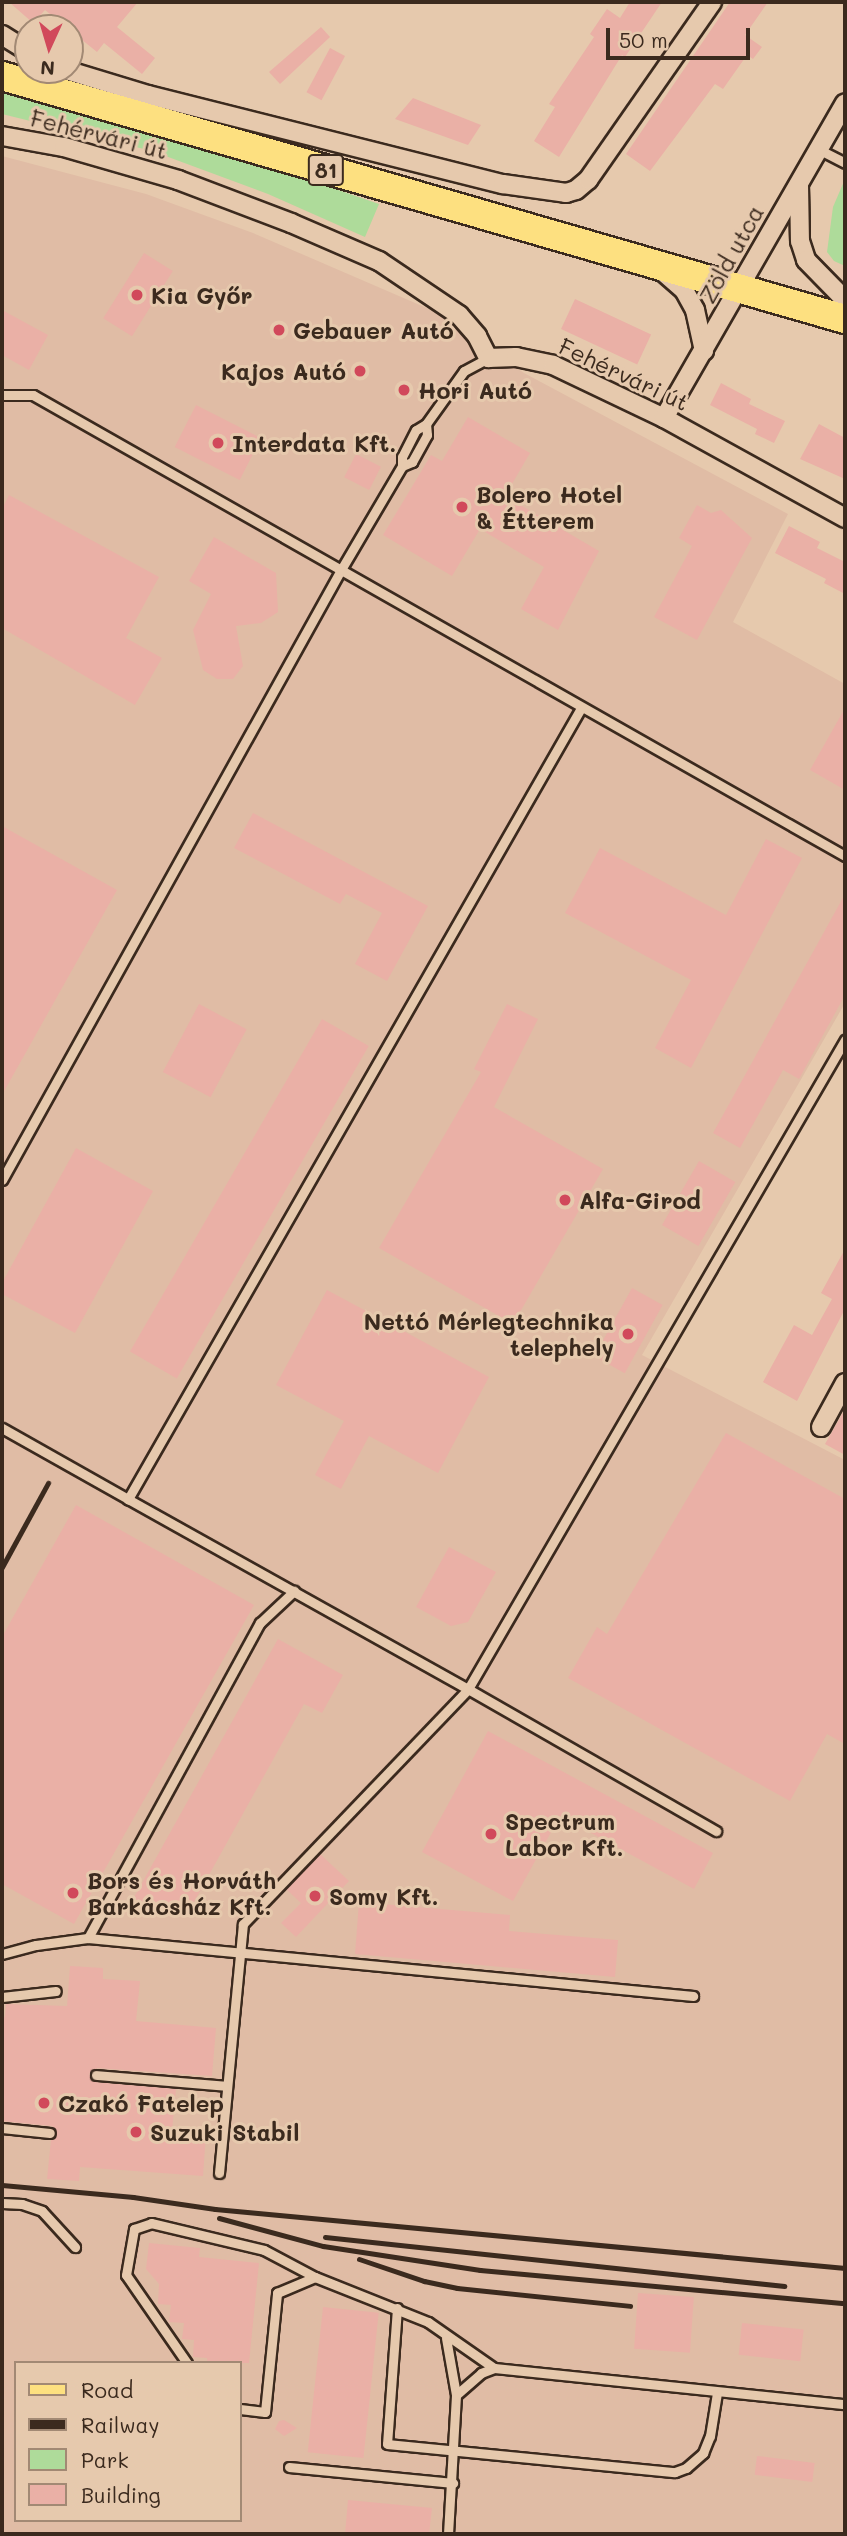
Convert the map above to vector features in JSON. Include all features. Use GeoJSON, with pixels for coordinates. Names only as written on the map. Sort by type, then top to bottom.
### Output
{"type":"FeatureCollection","features":[{"type":"Feature","properties":{"kind":"main road","name":"81"},"geometry":{"type":"LineString","coordinates":[[2,76],[742,287],[845,319]]}},
{"type":"Feature","properties":{"kind":"street"},"geometry":{"type":"LineString","coordinates":[[84,75],[148,95],[503,184],[555,193],[576,190],[588,180],[712,2]]}},
{"type":"Feature","properties":{"kind":"street","name":"Zöld utca"},"geometry":{"type":"LineString","coordinates":[[664,418],[742,287],[845,103]]}},
{"type":"Feature","properties":{"kind":"street","name":"Fehérvári út"},"geometry":{"type":"LineString","coordinates":[[2,136],[64,147],[178,180],[291,223],[380,261],[459,315],[477,336],[488,358],[516,357],[553,365],[664,418],[845,518]]}},
{"type":"Feature","properties":{"kind":"street","name":"Zöld utca"},"geometry":{"type":"LineString","coordinates":[[799,181],[800,242],[806,260],[845,300]]}},
{"type":"Feature","properties":{"kind":"street","name":"Zöld utca"},"geometry":{"type":"LineString","coordinates":[[651,261],[684,290],[695,310],[704,351]]}},
{"type":"Feature","properties":{"kind":"street"},"geometry":{"type":"LineString","coordinates":[[821,1427],[845,1383]]}},
{"type":"Feature","properties":{"kind":"lane"},"geometry":{"type":"LineString","coordinates":[[818,149],[845,163]]}},
{"type":"Feature","properties":{"kind":"lane"},"geometry":{"type":"LineString","coordinates":[[2,1180],[342,568],[402,467],[402,457],[416,430],[426,424],[454,381],[464,371],[488,358]]}},
{"type":"Feature","properties":{"kind":"lane"},"geometry":{"type":"LineString","coordinates":[[2,395],[33,395],[342,568],[581,708],[845,856]]}},
{"type":"Feature","properties":{"kind":"lane"},"geometry":{"type":"LineString","coordinates":[[128,1499],[581,708]]}},
{"type":"Feature","properties":{"kind":"lane"},"geometry":{"type":"LineString","coordinates":[[219,2173],[243,1924],[468,1689],[845,1040]]}},
{"type":"Feature","properties":{"kind":"lane"},"geometry":{"type":"LineString","coordinates":[[2,1428],[716,1831]]}},
{"type":"Feature","properties":{"kind":"lane"},"geometry":{"type":"LineString","coordinates":[[89,1938],[260,1623],[294,1591]]}},
{"type":"Feature","properties":{"kind":"lane"},"geometry":{"type":"LineString","coordinates":[[2,1954],[36,1945],[89,1938],[692,1996]]}},
{"type":"Feature","properties":{"kind":"lane"},"geometry":{"type":"LineString","coordinates":[[2,1997],[56,1991]]}},
{"type":"Feature","properties":{"kind":"lane"},"geometry":{"type":"LineString","coordinates":[[96,2075],[227,2086]]}},
{"type":"Feature","properties":{"kind":"lane"},"geometry":{"type":"LineString","coordinates":[[2,2128],[50,2133]]}},
{"type":"Feature","properties":{"kind":"lane"},"geometry":{"type":"LineString","coordinates":[[2,2203],[22,2204],[42,2211],[75,2247]]}},
{"type":"Feature","properties":{"kind":"lane"},"geometry":{"type":"LineString","coordinates":[[186,2361],[125,2275],[134,2229],[151,2223],[264,2250],[316,2277],[428,2322],[494,2368],[716,2393],[845,2404]]}},
{"type":"Feature","properties":{"kind":"lane"},"geometry":{"type":"LineString","coordinates":[[242,2409],[265,2412],[277,2293],[316,2277]]}},
{"type":"Feature","properties":{"kind":"lane"},"geometry":{"type":"LineString","coordinates":[[397,2308],[387,2444],[675,2472],[686,2468],[703,2453],[710,2436],[716,2393]]}},
{"type":"Feature","properties":{"kind":"lane"},"geometry":{"type":"LineString","coordinates":[[446,2337],[456,2395],[456,2450],[448,2534]]}},
{"type":"Feature","properties":{"kind":"lane"},"geometry":{"type":"LineString","coordinates":[[456,2395],[481,2373],[494,2368]]}},
{"type":"Feature","properties":{"kind":"lane"},"geometry":{"type":"LineString","coordinates":[[289,2467],[453,2483]]}},
{"type":"Feature","properties":{"kind":"shaded area"},"geometry":{"type":"Polygon","coordinates":[[[2,156],[146,194],[253,233],[436,312],[524,373],[788,514],[733,622],[845,684],[845,1003],[642,1355],[845,1460],[845,2534],[2,2534],[2,156]]]}},
{"type":"Feature","properties":{"kind":"green space"},"geometry":{"type":"Polygon","coordinates":[[[2,89],[234,154],[379,204],[365,237],[268,194],[152,151],[2,114],[2,89]]]}},
{"type":"Feature","properties":{"kind":"green space"},"geometry":{"type":"Polygon","coordinates":[[[845,179],[845,266],[834,261],[827,252],[833,207],[845,179]]]}},
{"type":"Feature","properties":{"kind":"building"},"geometry":{"type":"Polygon","coordinates":[[[9,2],[138,2],[117,27],[155,58],[142,74],[104,43],[97,52],[84,42],[84,14],[50,14],[45,10],[41,14],[23,14],[9,2]]]}},
{"type":"Feature","properties":{"kind":"building"},"geometry":{"type":"Polygon","coordinates":[[[630,2],[662,2],[625,57],[622,55],[559,157],[534,141],[555,107],[549,104],[594,37],[590,34],[607,9],[620,18],[630,2]]]}},
{"type":"Feature","properties":{"kind":"building"},"geometry":{"type":"Polygon","coordinates":[[[730,2],[768,2],[745,35],[762,47],[753,59],[747,55],[723,89],[715,84],[650,171],[626,154],[730,2]]]}},
{"type":"Feature","properties":{"kind":"building"},"geometry":{"type":"Polygon","coordinates":[[[321,27],[330,37],[280,84],[269,72],[321,27]]]}},
{"type":"Feature","properties":{"kind":"building"},"geometry":{"type":"Polygon","coordinates":[[[330,48],[345,56],[322,100],[307,92],[330,48]]]}},
{"type":"Feature","properties":{"kind":"building"},"geometry":{"type":"Polygon","coordinates":[[[413,98],[481,125],[468,145],[395,119],[413,98]]]}},
{"type":"Feature","properties":{"kind":"building","name":"Kia Győr"},"geometry":{"type":"Polygon","coordinates":[[[144,253],[173,271],[132,336],[103,318],[144,253]]]}},
{"type":"Feature","properties":{"kind":"building"},"geometry":{"type":"Polygon","coordinates":[[[575,299],[651,334],[637,364],[561,329],[575,299]]]}},
{"type":"Feature","properties":{"kind":"building"},"geometry":{"type":"Polygon","coordinates":[[[2,310],[48,335],[29,370],[2,355],[2,310]]]}},
{"type":"Feature","properties":{"kind":"building"},"geometry":{"type":"Polygon","coordinates":[[[721,383],[751,399],[749,404],[785,421],[774,443],[755,434],[757,429],[710,405],[721,383]]]}},
{"type":"Feature","properties":{"kind":"building","name":"Interdata Kft."},"geometry":{"type":"Polygon","coordinates":[[[196,405],[261,438],[240,480],[175,447],[196,405]]]}},
{"type":"Feature","properties":{"kind":"building","name":"Bolero Hotel & Étterem"},"geometry":{"type":"Polygon","coordinates":[[[468,417],[530,453],[505,496],[599,551],[558,630],[521,609],[544,567],[480,529],[452,576],[383,535],[431,455],[442,461],[468,417]]]}},
{"type":"Feature","properties":{"kind":"building"},"geometry":{"type":"Polygon","coordinates":[[[819,424],[845,438],[845,479],[800,459],[819,424]]]}},
{"type":"Feature","properties":{"kind":"building"},"geometry":{"type":"Polygon","coordinates":[[[356,454],[381,467],[369,490],[344,477],[356,454]]]}},
{"type":"Feature","properties":{"kind":"building"},"geometry":{"type":"Polygon","coordinates":[[[9,495],[159,577],[126,638],[162,658],[135,705],[2,628],[2,509],[9,495]]]}},
{"type":"Feature","properties":{"kind":"building"},"geometry":{"type":"Polygon","coordinates":[[[697,505],[711,513],[721,510],[752,538],[697,640],[654,617],[692,546],[679,538],[697,505]]]}},
{"type":"Feature","properties":{"kind":"building"},"geometry":{"type":"Polygon","coordinates":[[[789,526],[820,542],[817,548],[845,562],[845,594],[824,583],[826,579],[775,553],[789,526]]]}},
{"type":"Feature","properties":{"kind":"building"},"geometry":{"type":"Polygon","coordinates":[[[214,537],[276,573],[278,612],[261,623],[236,626],[243,666],[233,679],[217,679],[203,670],[193,630],[211,594],[189,581],[214,537]]]}},
{"type":"Feature","properties":{"kind":"building"},"geometry":{"type":"Polygon","coordinates":[[[845,708],[845,790],[810,770],[845,708]]]}},
{"type":"Feature","properties":{"kind":"building"},"geometry":{"type":"Polygon","coordinates":[[[253,813],[428,906],[387,981],[355,964],[382,913],[346,894],[340,904],[234,848],[253,813]]]}},
{"type":"Feature","properties":{"kind":"building"},"geometry":{"type":"Polygon","coordinates":[[[2,826],[117,890],[2,1095],[2,826]]]}},
{"type":"Feature","properties":{"kind":"building"},"geometry":{"type":"Polygon","coordinates":[[[766,839],[802,858],[691,1068],[655,1048],[691,980],[565,913],[600,848],[726,915],[766,839]]]}},
{"type":"Feature","properties":{"kind":"building"},"geometry":{"type":"Polygon","coordinates":[[[845,894],[845,995],[799,1079],[783,1070],[740,1148],[713,1133],[845,894]]]}},
{"type":"Feature","properties":{"kind":"building"},"geometry":{"type":"Polygon","coordinates":[[[199,1004],[247,1029],[211,1097],[163,1072],[199,1004]]]}},
{"type":"Feature","properties":{"kind":"building"},"geometry":{"type":"Polygon","coordinates":[[[507,1004],[538,1019],[494,1107],[603,1169],[513,1324],[379,1248],[481,1072],[474,1069],[507,1004]]]}},
{"type":"Feature","properties":{"kind":"building"},"geometry":{"type":"Polygon","coordinates":[[[322,1019],[369,1046],[177,1379],[130,1352],[322,1019]]]}},
{"type":"Feature","properties":{"kind":"building"},"geometry":{"type":"Polygon","coordinates":[[[76,1148],[153,1191],[75,1333],[2,1294],[2,1283],[76,1148]]]}},
{"type":"Feature","properties":{"kind":"building"},"geometry":{"type":"Polygon","coordinates":[[[699,1161],[735,1182],[698,1246],[662,1225],[699,1161]]]}},
{"type":"Feature","properties":{"kind":"building"},"geometry":{"type":"Polygon","coordinates":[[[845,1249],[845,1309],[797,1401],[763,1382],[794,1325],[812,1335],[832,1299],[821,1293],[845,1249]]]}},
{"type":"Feature","properties":{"kind":"building"},"geometry":{"type":"Polygon","coordinates":[[[632,1288],[663,1305],[625,1373],[594,1356],[632,1288]]]}},
{"type":"Feature","properties":{"kind":"building"},"geometry":{"type":"Polygon","coordinates":[[[327,1290],[489,1377],[438,1473],[369,1436],[341,1489],[315,1475],[344,1421],[276,1385],[327,1290]]]}},
{"type":"Feature","properties":{"kind":"building"},"geometry":{"type":"Polygon","coordinates":[[[845,1409],[845,1455],[825,1444],[845,1409]]]}},
{"type":"Feature","properties":{"kind":"building"},"geometry":{"type":"Polygon","coordinates":[[[726,1433],[845,1499],[845,1744],[827,1734],[790,1801],[568,1678],[597,1627],[607,1634],[726,1433]]]}},
{"type":"Feature","properties":{"kind":"building"},"geometry":{"type":"Polygon","coordinates":[[[76,1505],[254,1605],[74,1924],[2,1884],[2,1637],[76,1505]]]}},
{"type":"Feature","properties":{"kind":"building"},"geometry":{"type":"Polygon","coordinates":[[[449,1547],[496,1572],[468,1622],[451,1626],[416,1607],[449,1547]]]}},
{"type":"Feature","properties":{"kind":"building"},"geometry":{"type":"Polygon","coordinates":[[[278,1639],[343,1675],[322,1713],[304,1704],[185,1918],[159,1903],[154,1913],[132,1901],[278,1639]]]}},
{"type":"Feature","properties":{"kind":"building","name":"Spectrum Labor Kft."},"geometry":{"type":"Polygon","coordinates":[[[488,1731],[713,1853],[694,1889],[560,1816],[513,1901],[422,1852],[488,1731]]]}},
{"type":"Feature","properties":{"kind":"building","name":"Somy Kft."},"geometry":{"type":"Polygon","coordinates":[[[320,1854],[349,1881],[296,1937],[281,1923],[301,1903],[286,1889],[320,1854]]]}},
{"type":"Feature","properties":{"kind":"building"},"geometry":{"type":"Polygon","coordinates":[[[359,1902],[510,1915],[509,1931],[618,1940],[615,1977],[355,1954],[359,1902]]]}},
{"type":"Feature","properties":{"kind":"building"},"geometry":{"type":"Polygon","coordinates":[[[70,1966],[103,1968],[103,1979],[140,1981],[136,2021],[216,2028],[212,2076],[97,2068],[89,2074],[95,2082],[176,2089],[172,2131],[206,2134],[203,2176],[80,2167],[79,2181],[47,2179],[51,2140],[56,2137],[56,2130],[52,2126],[2,2121],[2,2016],[5,2017],[6,2004],[67,2006],[70,1966]]]}},
{"type":"Feature","properties":{"kind":"building"},"geometry":{"type":"Polygon","coordinates":[[[149,2243],[200,2248],[199,2257],[259,2263],[249,2363],[207,2361],[207,2358],[193,2357],[194,2340],[182,2339],[184,2323],[169,2322],[171,2305],[158,2304],[159,2284],[146,2269],[149,2243]]]}},
{"type":"Feature","properties":{"kind":"building"},"geometry":{"type":"Polygon","coordinates":[[[638,2293],[694,2297],[690,2353],[634,2349],[638,2293]]]}},
{"type":"Feature","properties":{"kind":"building"},"geometry":{"type":"Polygon","coordinates":[[[323,2307],[379,2313],[363,2458],[308,2452],[323,2307]]]}},
{"type":"Feature","properties":{"kind":"building"},"geometry":{"type":"Polygon","coordinates":[[[742,2323],[804,2329],[800,2361],[739,2355],[742,2323]]]}},
{"type":"Feature","properties":{"kind":"building"},"geometry":{"type":"Polygon","coordinates":[[[284,2420],[297,2428],[284,2436],[275,2429],[279,2421],[284,2420]]]}},
{"type":"Feature","properties":{"kind":"building"},"geometry":{"type":"Polygon","coordinates":[[[757,2456],[815,2463],[812,2482],[755,2475],[757,2456]]]}},
{"type":"Feature","properties":{"kind":"building"},"geometry":{"type":"Polygon","coordinates":[[[348,2500],[432,2508],[429,2534],[345,2534],[348,2500]]]}},
{"type":"Feature","properties":{"kind":"railway"},"geometry":{"type":"LineString","coordinates":[[2,1567],[48,1483]]}},
{"type":"Feature","properties":{"kind":"railway"},"geometry":{"type":"LineString","coordinates":[[2,2185],[133,2197],[215,2209],[845,2268]]}},
{"type":"Feature","properties":{"kind":"railway"},"geometry":{"type":"LineString","coordinates":[[219,2218],[323,2246],[480,2270],[845,2303]]}},
{"type":"Feature","properties":{"kind":"railway"},"geometry":{"type":"LineString","coordinates":[[325,2237],[784,2286]]}},
{"type":"Feature","properties":{"kind":"railway"},"geometry":{"type":"LineString","coordinates":[[359,2259],[424,2281],[457,2288],[630,2306]]}},
{"type":"Feature","properties":{"kind":"place","name":"Kia Győr"},"geometry":{"type":"Point","coordinates":[137,295]}},
{"type":"Feature","properties":{"kind":"place","name":"Gebauer Autó"},"geometry":{"type":"Point","coordinates":[279,330]}},
{"type":"Feature","properties":{"kind":"place","name":"Kajos Autó"},"geometry":{"type":"Point","coordinates":[360,371]}},
{"type":"Feature","properties":{"kind":"place","name":"Hori Autó"},"geometry":{"type":"Point","coordinates":[404,390]}},
{"type":"Feature","properties":{"kind":"place","name":"Interdata Kft."},"geometry":{"type":"Point","coordinates":[218,443]}},
{"type":"Feature","properties":{"kind":"place","name":"Bolero Hotel & Étterem"},"geometry":{"type":"Point","coordinates":[462,507]}},
{"type":"Feature","properties":{"kind":"place","name":"Alfa-Girod"},"geometry":{"type":"Point","coordinates":[565,1200]}},
{"type":"Feature","properties":{"kind":"place","name":"Nettó Mérlegtechnika telephely"},"geometry":{"type":"Point","coordinates":[628,1334]}},
{"type":"Feature","properties":{"kind":"place","name":"Spectrum Labor Kft."},"geometry":{"type":"Point","coordinates":[491,1834]}},
{"type":"Feature","properties":{"kind":"place","name":"Bors és Horváth Barkácsház Kft."},"geometry":{"type":"Point","coordinates":[73,1893]}},
{"type":"Feature","properties":{"kind":"place","name":"Somy Kft."},"geometry":{"type":"Point","coordinates":[315,1896]}},
{"type":"Feature","properties":{"kind":"place","name":"Czakó Fatelep"},"geometry":{"type":"Point","coordinates":[44,2103]}},
{"type":"Feature","properties":{"kind":"place","name":"Suzuki Stabil"},"geometry":{"type":"Point","coordinates":[136,2132]}}]}
